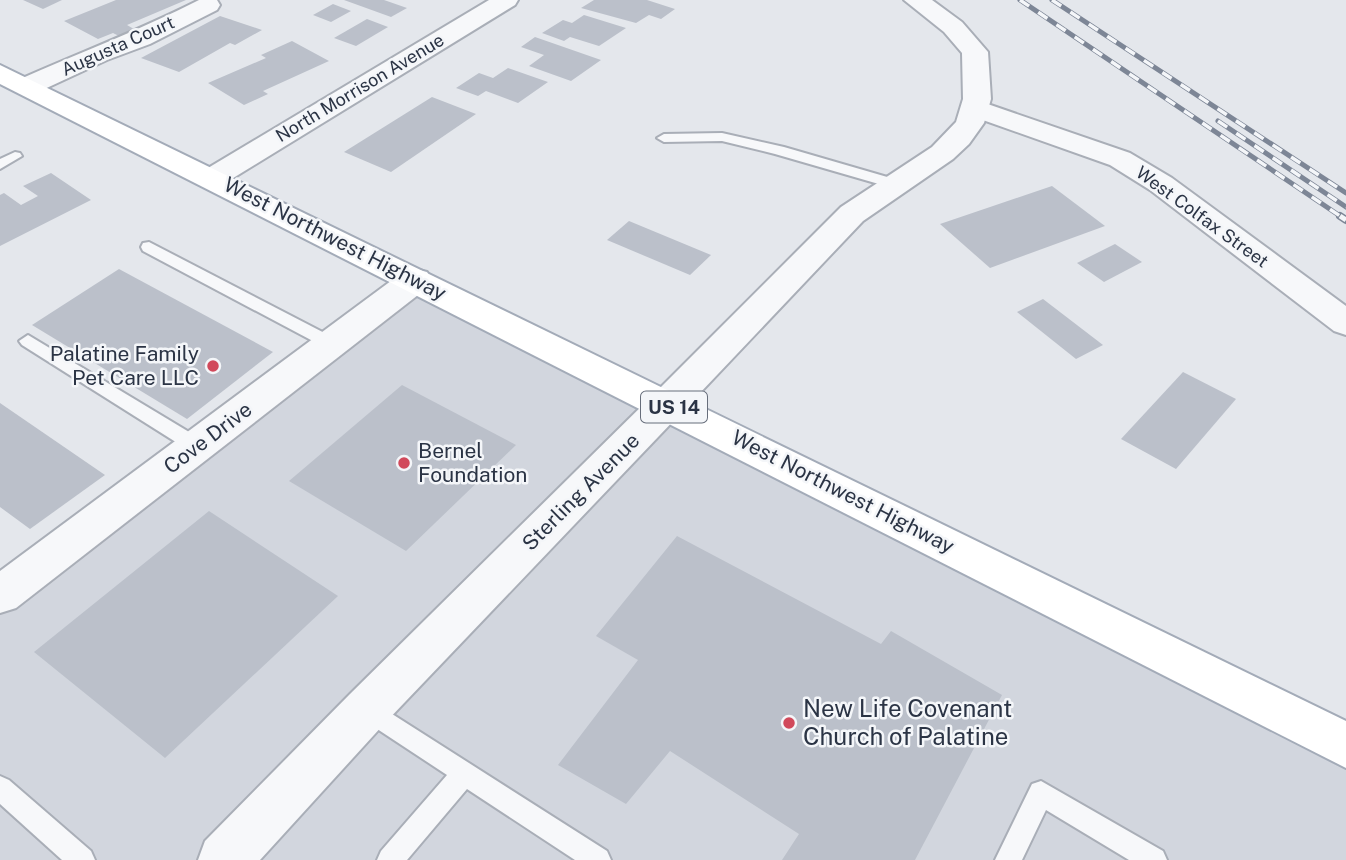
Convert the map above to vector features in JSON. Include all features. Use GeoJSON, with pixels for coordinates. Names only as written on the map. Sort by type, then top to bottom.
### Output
{"type":"FeatureCollection","features":[{"type":"Feature","properties":{"kind":"main road","name":"West Northwest Highway"},"geometry":{"type":"LineString","coordinates":[[14,80],[214,177],[1346,745]]}},
{"type":"Feature","properties":{"kind":"street","name":"North Morrison Avenue"},"geometry":{"type":"LineString","coordinates":[[214,177],[506,0]]}},
{"type":"Feature","properties":{"kind":"street"},"geometry":{"type":"LineString","coordinates":[[916,0],[953,27],[975,52],[976,108]]}},
{"type":"Feature","properties":{"kind":"street","name":"Augusta Court"},"geometry":{"type":"LineString","coordinates":[[14,80],[141,39],[208,5]]}},
{"type":"Feature","properties":{"kind":"street","name":"Sterling Avenue"},"geometry":{"type":"LineString","coordinates":[[224,860],[367,709],[852,214],[870,199],[955,144],[976,108]]}},
{"type":"Feature","properties":{"kind":"street","name":"West Colfax Street"},"geometry":{"type":"LineString","coordinates":[[976,108],[1120,159],[1161,184],[1346,323]]}},
{"type":"Feature","properties":{"kind":"street","name":"Cove Drive"},"geometry":{"type":"LineString","coordinates":[[0,595],[415,280]]}},
{"type":"Feature","properties":{"kind":"lane"},"geometry":{"type":"LineString","coordinates":[[664,138],[722,137],[779,150],[895,184]]}},
{"type":"Feature","properties":{"kind":"lane"},"geometry":{"type":"LineString","coordinates":[[0,164],[15,156]]}},
{"type":"Feature","properties":{"kind":"lane"},"geometry":{"type":"LineString","coordinates":[[149,247],[332,344]]}},
{"type":"Feature","properties":{"kind":"lane"},"geometry":{"type":"LineString","coordinates":[[28,341],[197,446]]}},
{"type":"Feature","properties":{"kind":"lane"},"geometry":{"type":"LineString","coordinates":[[367,709],[598,860]]}},
{"type":"Feature","properties":{"kind":"lane"},"geometry":{"type":"LineString","coordinates":[[390,860],[465,773]]}},
{"type":"Feature","properties":{"kind":"lane"},"geometry":{"type":"LineString","coordinates":[[0,788],[82,860]]}},
{"type":"Feature","properties":{"kind":"lane"},"geometry":{"type":"LineString","coordinates":[[1008,860],[1041,793],[1154,860]]}},
{"type":"Feature","properties":{"kind":"shaded area"},"geometry":{"type":"Polygon","coordinates":[[[415,280],[1346,745],[1346,860],[0,860],[0,595],[415,280]]]}},
{"type":"Feature","properties":{"kind":"building"},"geometry":{"type":"Polygon","coordinates":[[[23,0],[62,0],[43,9],[23,0]]]}},
{"type":"Feature","properties":{"kind":"building"},"geometry":{"type":"Polygon","coordinates":[[[116,0],[186,0],[127,25],[139,32],[123,38],[113,33],[98,39],[64,21],[116,0]]]}},
{"type":"Feature","properties":{"kind":"building"},"geometry":{"type":"Polygon","coordinates":[[[344,0],[384,0],[407,8],[391,17],[344,0]]]}},
{"type":"Feature","properties":{"kind":"building"},"geometry":{"type":"Polygon","coordinates":[[[594,0],[647,0],[675,9],[661,19],[649,15],[636,23],[581,8],[594,0]]]}},
{"type":"Feature","properties":{"kind":"building"},"geometry":{"type":"Polygon","coordinates":[[[333,4],[351,11],[331,22],[313,15],[333,4]]]}},
{"type":"Feature","properties":{"kind":"building"},"geometry":{"type":"Polygon","coordinates":[[[584,15],[626,28],[599,46],[570,37],[564,41],[542,33],[563,20],[572,23],[584,15]]]}},
{"type":"Feature","properties":{"kind":"building"},"geometry":{"type":"Polygon","coordinates":[[[220,16],[262,30],[235,45],[230,43],[179,72],[141,58],[220,16]]]}},
{"type":"Feature","properties":{"kind":"building"},"geometry":{"type":"Polygon","coordinates":[[[367,19],[388,27],[356,46],[334,38],[367,19]]]}},
{"type":"Feature","properties":{"kind":"building"},"geometry":{"type":"Polygon","coordinates":[[[535,37],[601,60],[571,81],[529,66],[544,55],[521,47],[535,37]]]}},
{"type":"Feature","properties":{"kind":"building"},"geometry":{"type":"Polygon","coordinates":[[[292,41],[329,61],[263,91],[268,94],[244,105],[208,83],[266,58],[261,55],[292,41]]]}},
{"type":"Feature","properties":{"kind":"building"},"geometry":{"type":"Polygon","coordinates":[[[508,68],[548,82],[518,103],[486,91],[478,96],[456,88],[479,73],[493,78],[508,68]]]}},
{"type":"Feature","properties":{"kind":"building"},"geometry":{"type":"Polygon","coordinates":[[[432,97],[476,114],[391,172],[344,152],[432,97]]]}},
{"type":"Feature","properties":{"kind":"building"},"geometry":{"type":"Polygon","coordinates":[[[51,173],[91,200],[0,246],[0,195],[4,193],[21,205],[38,196],[23,186],[51,173]]]}},
{"type":"Feature","properties":{"kind":"building"},"geometry":{"type":"Polygon","coordinates":[[[1052,186],[1105,226],[990,268],[940,224],[1052,186]]]}},
{"type":"Feature","properties":{"kind":"building"},"geometry":{"type":"Polygon","coordinates":[[[629,221],[711,255],[690,275],[607,240],[629,221]]]}},
{"type":"Feature","properties":{"kind":"building"},"geometry":{"type":"Polygon","coordinates":[[[1115,244],[1142,262],[1104,282],[1077,263],[1115,244]]]}},
{"type":"Feature","properties":{"kind":"building"},"geometry":{"type":"Polygon","coordinates":[[[119,269],[273,352],[187,419],[32,325],[119,269]]]}},
{"type":"Feature","properties":{"kind":"building"},"geometry":{"type":"Polygon","coordinates":[[[1043,299],[1103,345],[1076,359],[1017,312],[1043,299]]]}},
{"type":"Feature","properties":{"kind":"building"},"geometry":{"type":"Polygon","coordinates":[[[1183,372],[1236,399],[1176,469],[1121,439],[1183,372]]]}},
{"type":"Feature","properties":{"kind":"building","name":"Bernel Foundation"},"geometry":{"type":"Polygon","coordinates":[[[402,385],[516,445],[406,551],[289,481],[402,385]]]}},
{"type":"Feature","properties":{"kind":"building"},"geometry":{"type":"Polygon","coordinates":[[[0,403],[105,475],[30,529],[0,507],[0,403]]]}},
{"type":"Feature","properties":{"kind":"building"},"geometry":{"type":"Polygon","coordinates":[[[209,511],[338,596],[165,758],[34,652],[209,511]]]}},
{"type":"Feature","properties":{"kind":"building","name":"New Life Covenant Church of Palatine"},"geometry":{"type":"Polygon","coordinates":[[[677,536],[881,644],[891,631],[1002,695],[915,860],[782,860],[799,834],[670,751],[626,804],[558,765],[638,660],[596,636],[677,536]]]}},
{"type":"Feature","properties":{"kind":"railway"},"geometry":{"type":"LineString","coordinates":[[1020,0],[1343,218]]}},
{"type":"Feature","properties":{"kind":"railway"},"geometry":{"type":"LineString","coordinates":[[1052,0],[1346,193]]}},
{"type":"Feature","properties":{"kind":"railway"},"geometry":{"type":"LineString","coordinates":[[1218,121],[1346,207]]}},
{"type":"Feature","properties":{"kind":"place","name":"Palatine Family Pet Care LLC"},"geometry":{"type":"Point","coordinates":[213,366]}},
{"type":"Feature","properties":{"kind":"place","name":"Bernel Foundation"},"geometry":{"type":"Point","coordinates":[404,463]}},
{"type":"Feature","properties":{"kind":"place","name":"New Life Covenant Church of Palatine"},"geometry":{"type":"Point","coordinates":[789,723]}}]}
